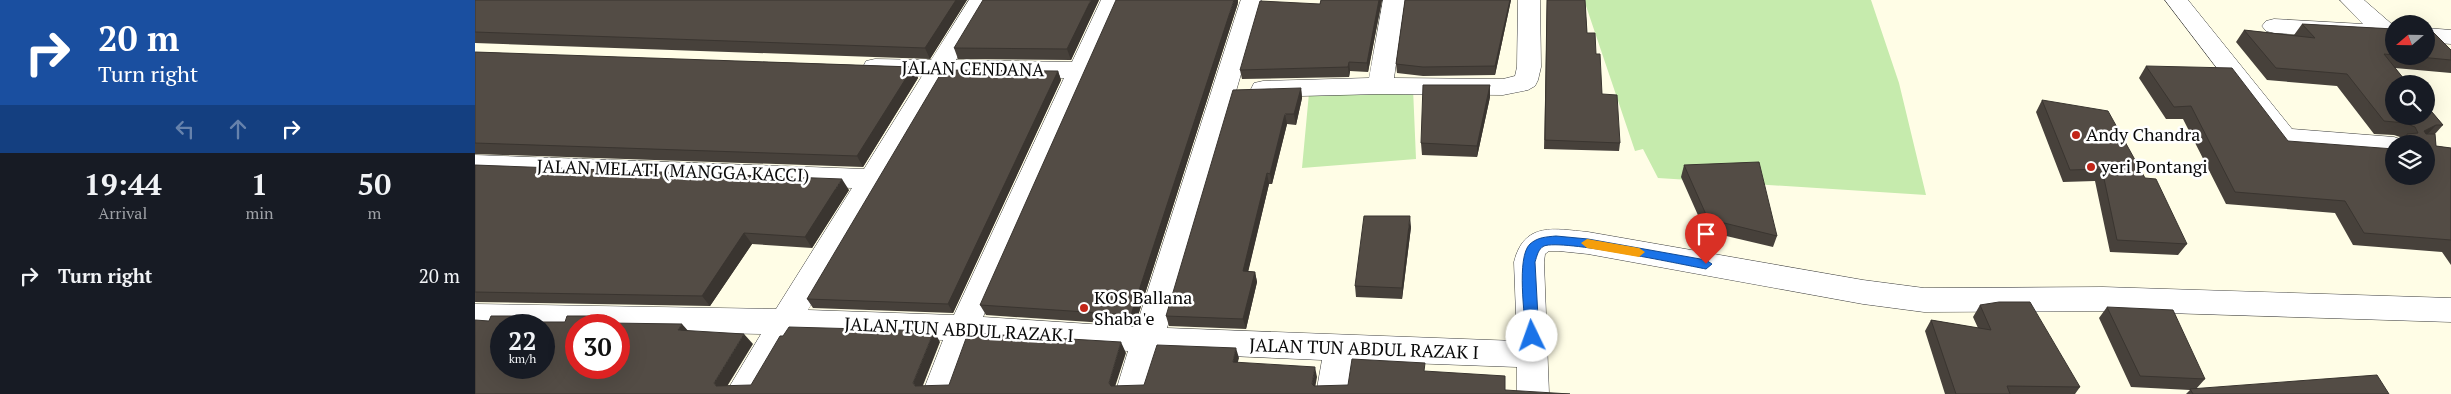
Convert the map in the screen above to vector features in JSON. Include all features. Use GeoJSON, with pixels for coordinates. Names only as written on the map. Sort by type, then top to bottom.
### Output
{"type":"FeatureCollection","features":[{"type":"Feature","properties":{"kind":"street"},"geometry":{"type":"LineString","coordinates":[[741,394],[980,0]]}},
{"type":"Feature","properties":{"kind":"street"},"geometry":{"type":"LineString","coordinates":[[938,394],[963,328],[1112,0]]}},
{"type":"Feature","properties":{"kind":"street"},"geometry":{"type":"LineString","coordinates":[[1380,86],[1394,0]]}},
{"type":"Feature","properties":{"kind":"street"},"geometry":{"type":"LineString","coordinates":[[1224,90],[1380,86],[1503,87],[1519,84],[1526,80],[1529,67],[1529,0]]}},
{"type":"Feature","properties":{"kind":"street"},"geometry":{"type":"LineString","coordinates":[[2176,0],[2284,138],[2385,145]]}},
{"type":"Feature","properties":{"kind":"street"},"geometry":{"type":"LineString","coordinates":[[2351,0],[2385,29]]}},
{"type":"Feature","properties":{"kind":"street"},"geometry":{"type":"LineString","coordinates":[[1131,394],[1251,2]]}},
{"type":"Feature","properties":{"kind":"street"},"geometry":{"type":"LineString","coordinates":[[2274,26],[2385,33]]}},
{"type":"Feature","properties":{"kind":"street"},"geometry":{"type":"LineString","coordinates":[[2435,36],[2451,37]]}},
{"type":"Feature","properties":{"kind":"street","name":"JALAN CENDANA"},"geometry":{"type":"LineString","coordinates":[[849,66],[1081,70]]}},
{"type":"Feature","properties":{"kind":"street","name":"JALAN MELATI (MANGGA KACCI)"},"geometry":{"type":"LineString","coordinates":[[475,164],[872,179]]}},
{"type":"Feature","properties":{"kind":"street"},"geometry":{"type":"LineString","coordinates":[[1533,394],[1529,262],[1533,248],[1542,242],[1556,240],[1863,292],[1924,300],[2103,299],[2451,310]]}},
{"type":"Feature","properties":{"kind":"street","name":"JALAN TUN ABDUL RAZAK I"},"geometry":{"type":"LineString","coordinates":[[475,316],[785,322],[963,328],[1148,340],[1533,355]]}},
{"type":"Feature","properties":{"kind":"street"},"geometry":{"type":"LineString","coordinates":[[1332,394],[1339,348]]}},
{"type":"Feature","properties":{"kind":"green space"},"geometry":{"type":"Polygon","coordinates":[[[1584,0],[1871,0],[1899,83],[1926,195],[1658,178],[1643,149],[1635,151],[1584,0]]]}},
{"type":"Feature","properties":{"kind":"green space"},"geometry":{"type":"Polygon","coordinates":[[[1413,88],[1416,159],[1302,168],[1309,93],[1413,88]]]}},
{"type":"Feature","properties":{"kind":"building"},"geometry":{"type":"Polygon","coordinates":[[[475,0],[956,0],[925,48],[475,32],[475,0]]]}},
{"type":"Feature","properties":{"kind":"building"},"geometry":{"type":"Polygon","coordinates":[[[983,0],[1091,0],[1067,49],[954,48],[983,0]]]}},
{"type":"Feature","properties":{"kind":"building"},"geometry":{"type":"Polygon","coordinates":[[[1116,0],[1234,0],[1131,315],[980,305],[1116,0]]]}},
{"type":"Feature","properties":{"kind":"building"},"geometry":{"type":"Polygon","coordinates":[[[1321,0],[1379,0],[1367,63],[1349,62],[1348,67],[1240,70],[1260,1],[1320,4],[1321,0]]]}},
{"type":"Feature","properties":{"kind":"building"},"geometry":{"type":"Polygon","coordinates":[[[1405,0],[1510,0],[1495,66],[1423,67],[1396,64],[1405,0]]]}},
{"type":"Feature","properties":{"kind":"building"},"geometry":{"type":"Polygon","coordinates":[[[1547,0],[1585,0],[1587,33],[1595,33],[1596,54],[1600,54],[1602,94],[1617,95],[1620,143],[1545,140],[1547,0]]]}},
{"type":"Feature","properties":{"kind":"building"},"geometry":{"type":"Polygon","coordinates":[[[2302,24],[2385,29],[2385,65],[2393,65],[2401,75],[2385,75],[2385,121],[2347,74],[2276,68],[2244,30],[2315,38],[2302,24]]]}},
{"type":"Feature","properties":{"kind":"building"},"geometry":{"type":"Polygon","coordinates":[[[2435,34],[2451,50],[2451,60],[2435,58],[2435,34]]]}},
{"type":"Feature","properties":{"kind":"building"},"geometry":{"type":"Polygon","coordinates":[[[475,52],[913,67],[857,156],[475,143],[475,52]]]}},
{"type":"Feature","properties":{"kind":"building"},"geometry":{"type":"Polygon","coordinates":[[[2146,66],[2232,68],[2288,141],[2385,148],[2385,185],[2435,185],[2435,135],[2407,135],[2418,133],[2415,127],[2410,125],[2435,125],[2435,116],[2443,125],[2436,125],[2424,131],[2426,134],[2435,134],[2436,146],[2451,148],[2451,240],[2364,233],[2345,201],[2235,192],[2191,106],[2174,107],[2146,66]]]}},
{"type":"Feature","properties":{"kind":"building"},"geometry":{"type":"Polygon","coordinates":[[[943,70],[1058,71],[948,304],[807,299],[943,70]]]}},
{"type":"Feature","properties":{"kind":"building"},"geometry":{"type":"Polygon","coordinates":[[[1423,85],[1490,85],[1477,146],[1421,143],[1423,85]]]}},
{"type":"Feature","properties":{"kind":"building"},"geometry":{"type":"Polygon","coordinates":[[[1301,88],[1294,114],[1285,114],[1270,174],[1267,173],[1243,271],[1255,272],[1243,319],[1166,316],[1233,90],[1301,88]]]}},
{"type":"Feature","properties":{"kind":"building"},"geometry":{"type":"Polygon","coordinates":[[[2042,100],[2108,111],[2145,178],[2156,179],[2187,244],[2117,240],[2102,169],[2070,170],[2042,100]]]}},
{"type":"Feature","properties":{"kind":"building"},"geometry":{"type":"Polygon","coordinates":[[[1759,162],[1777,236],[1708,219],[1684,165],[1759,162]]]}},
{"type":"Feature","properties":{"kind":"building"},"geometry":{"type":"Polygon","coordinates":[[[475,165],[842,179],[805,237],[744,233],[702,296],[475,292],[475,165]]]}},
{"type":"Feature","properties":{"kind":"building"},"geometry":{"type":"Polygon","coordinates":[[[1364,216],[1410,216],[1402,288],[1355,286],[1364,216]]]}},
{"type":"Feature","properties":{"kind":"building"},"geometry":{"type":"Polygon","coordinates":[[[1999,302],[2030,302],[2080,387],[2007,386],[2010,394],[1956,394],[1931,320],[1991,330],[1980,305],[1999,302]]]}},
{"type":"Feature","properties":{"kind":"building"},"geometry":{"type":"Polygon","coordinates":[[[2107,307],[2173,310],[2205,379],[2140,376],[2107,307]]]}},
{"type":"Feature","properties":{"kind":"building"},"geometry":{"type":"Polygon","coordinates":[[[490,318],[490,379],[555,379],[555,322],[565,322],[565,379],[630,379],[630,323],[682,324],[678,330],[744,334],[714,383],[716,386],[751,385],[780,336],[783,336],[789,327],[934,331],[913,383],[915,386],[949,385],[968,333],[1121,342],[1109,383],[1111,386],[1144,385],[1157,345],[1236,348],[1233,362],[1315,367],[1312,384],[1314,386],[1348,385],[1352,359],[1425,363],[1424,371],[1505,376],[1505,390],[1570,394],[475,394],[475,320],[489,321],[490,318]]]}},
{"type":"Feature","properties":{"kind":"building"},"geometry":{"type":"Polygon","coordinates":[[[2377,375],[2389,394],[2193,394],[2190,389],[2377,375]]]}},
{"type":"Feature","properties":{"kind":"slow traffic"},"geometry":{"type":"LineString","coordinates":[[1587,243],[1639,252]]}},
{"type":"Feature","properties":{"kind":"place","name":"Andy Chandra"},"geometry":{"type":"Point","coordinates":[2076,135]}},
{"type":"Feature","properties":{"kind":"place","name":"yeri Pontangi"},"geometry":{"type":"Point","coordinates":[2091,167]}},
{"type":"Feature","properties":{"kind":"place","name":"KOS Ballana Shaba'e"},"geometry":{"type":"Point","coordinates":[1084,308]}},
{"type":"Feature","properties":{"kind":"route"},"geometry":{"type":"LineString","coordinates":[[1532,336],[1529,262],[1533,248],[1542,242],[1556,240],[1588,244],[1706,264]]}}]}
